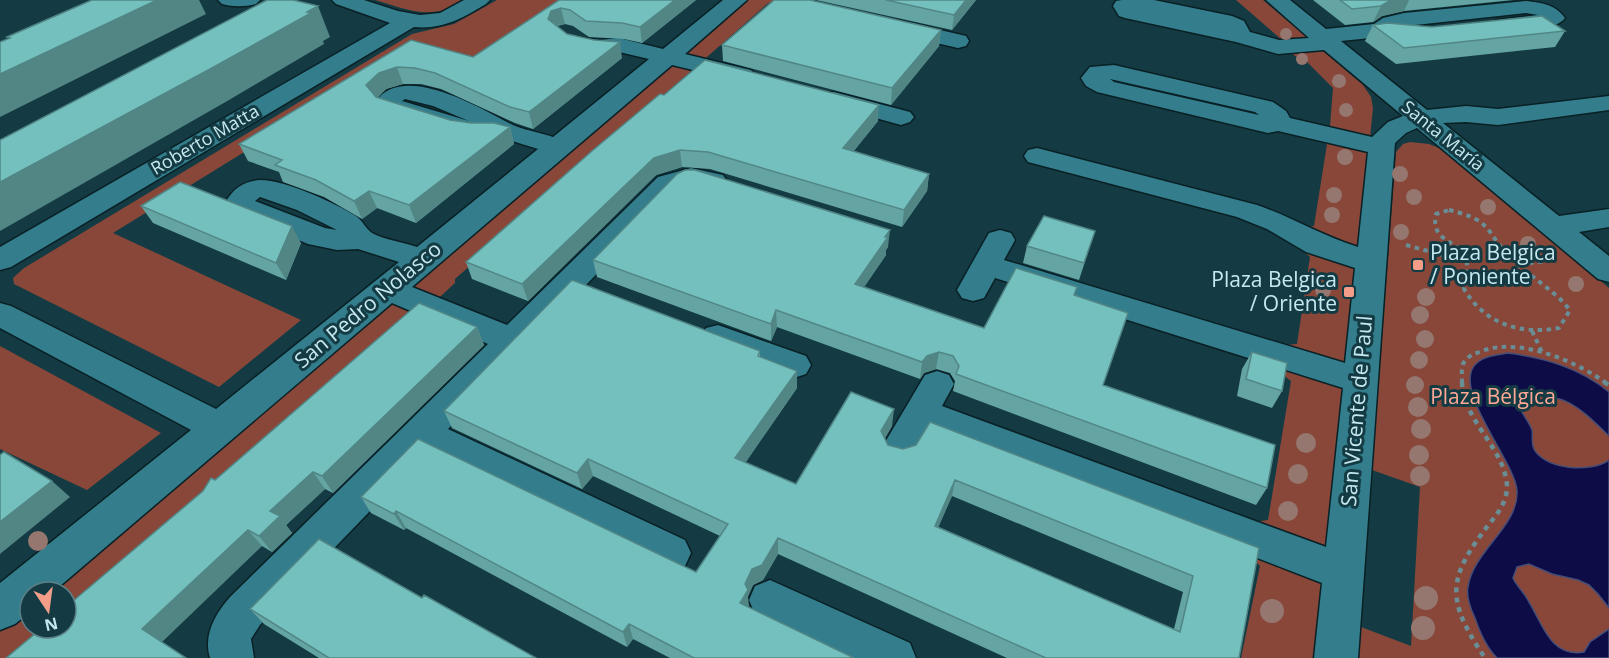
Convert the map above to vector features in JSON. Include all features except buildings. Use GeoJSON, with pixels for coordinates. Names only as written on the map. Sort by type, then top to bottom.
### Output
{"type":"FeatureCollection","features":[{"type":"Feature","properties":{"kind":"street"},"geometry":{"type":"LineString","coordinates":[[229,0],[249,0]]}},
{"type":"Feature","properties":{"kind":"street"},"geometry":{"type":"LineString","coordinates":[[343,0],[409,21],[425,22],[444,19],[479,0]]}},
{"type":"Feature","properties":{"kind":"street","name":"San Pedro Nolasco"},"geometry":{"type":"LineString","coordinates":[[0,610],[736,0]]}},
{"type":"Feature","properties":{"kind":"street","name":"Santa María"},"geometry":{"type":"LineString","coordinates":[[1277,0],[1609,272]]}},
{"type":"Feature","properties":{"kind":"street","name":"Roberto Matta"},"geometry":{"type":"LineString","coordinates":[[0,260],[409,21]]}},
{"type":"Feature","properties":{"kind":"street"},"geometry":{"type":"LineString","coordinates":[[1242,36],[1278,47],[1380,30],[1423,34],[1550,21]]}},
{"type":"Feature","properties":{"kind":"street"},"geometry":{"type":"LineString","coordinates":[[880,23],[963,35],[944,59]]}},
{"type":"Feature","properties":{"kind":"street"},"geometry":{"type":"LineString","coordinates":[[619,45],[768,82]]}},
{"type":"Feature","properties":{"kind":"street"},"geometry":{"type":"LineString","coordinates":[[1278,123],[1277,116],[1264,107],[1114,72],[1098,72],[1094,78],[1099,85],[1106,87],[1268,125],[1278,123],[1380,147],[1386,134],[1395,128],[1423,120],[1468,114],[1484,118],[1498,117],[1609,104]]}},
{"type":"Feature","properties":{"kind":"street"},"geometry":{"type":"LineString","coordinates":[[1468,114],[1474,105],[1609,88]]}},
{"type":"Feature","properties":{"kind":"street"},"geometry":{"type":"LineString","coordinates":[[812,94],[900,118]]}},
{"type":"Feature","properties":{"kind":"street"},"geometry":{"type":"LineString","coordinates":[[501,129],[559,147]]}},
{"type":"Feature","properties":{"kind":"street","name":"San Vicente de Paul"},"geometry":{"type":"LineString","coordinates":[[1336,658],[1380,147]]}},
{"type":"Feature","properties":{"kind":"street"},"geometry":{"type":"LineString","coordinates":[[1037,156],[1247,211],[1277,222],[1317,245],[1371,249]]}},
{"type":"Feature","properties":{"kind":"street"},"geometry":{"type":"LineString","coordinates":[[232,658],[228,649],[229,636],[235,623],[668,183],[675,179],[699,177],[744,190]]}},
{"type":"Feature","properties":{"kind":"street"},"geometry":{"type":"LineString","coordinates":[[1552,226],[1609,218]]}},
{"type":"Feature","properties":{"kind":"street"},"geometry":{"type":"LineString","coordinates":[[360,239],[423,259]]}},
{"type":"Feature","properties":{"kind":"street"},"geometry":{"type":"LineString","coordinates":[[986,265],[1359,381]]}},
{"type":"Feature","properties":{"kind":"street"},"geometry":{"type":"LineString","coordinates":[[571,281],[604,294]]}},
{"type":"Feature","properties":{"kind":"street"},"geometry":{"type":"LineString","coordinates":[[387,289],[512,340]]}},
{"type":"Feature","properties":{"kind":"street"},"geometry":{"type":"LineString","coordinates":[[0,314],[220,428]]}},
{"type":"Feature","properties":{"kind":"street"},"geometry":{"type":"LineString","coordinates":[[693,327],[794,365]]}},
{"type":"Feature","properties":{"kind":"street"},"geometry":{"type":"LineString","coordinates":[[900,449],[929,398],[1343,572]]}},
{"type":"Feature","properties":{"kind":"street"},"geometry":{"type":"LineString","coordinates":[[420,433],[670,553]]}},
{"type":"Feature","properties":{"kind":"street"},"geometry":{"type":"LineString","coordinates":[[770,600],[894,658]]}},
{"type":"Feature","properties":{"kind":"path"},"geometry":{"type":"LineString","coordinates":[[1449,210],[1471,216],[1484,223],[1496,232],[1498,242],[1508,255],[1556,294],[1570,310],[1559,328],[1544,332],[1532,331],[1519,331],[1489,317],[1468,299],[1464,289],[1469,274],[1469,262],[1461,251],[1436,231],[1433,222],[1436,214],[1449,210]]}},
{"type":"Feature","properties":{"kind":"path"},"geometry":{"type":"LineString","coordinates":[[1371,249],[1469,262]]}},
{"type":"Feature","properties":{"kind":"path"},"geometry":{"type":"LineString","coordinates":[[1532,331],[1542,353]]}},
{"type":"Feature","properties":{"kind":"path"},"geometry":{"type":"LineString","coordinates":[[1485,658],[1467,629],[1456,583],[1469,552],[1506,499],[1507,486],[1503,471],[1463,395],[1462,366],[1467,358],[1481,350],[1504,347],[1542,353],[1583,368],[1609,385]]}},
{"type":"Feature","properties":{"kind":"green space"},"geometry":{"type":"Polygon","coordinates":[[[375,0],[467,0],[443,10],[421,12],[375,0]]]}},
{"type":"Feature","properties":{"kind":"green space"},"geometry":{"type":"Polygon","coordinates":[[[497,0],[570,0],[478,62],[418,45],[113,233],[301,320],[219,387],[14,284],[13,278],[24,268],[412,34],[454,24],[497,0]]]}},
{"type":"Feature","properties":{"kind":"green space"},"geometry":{"type":"Polygon","coordinates":[[[747,0],[776,0],[767,4],[455,279],[455,283],[429,307],[78,609],[78,580],[57,580],[747,0]]]}},
{"type":"Feature","properties":{"kind":"green space"},"geometry":{"type":"Polygon","coordinates":[[[1236,0],[1263,0],[1363,85],[1371,97],[1373,108],[1318,658],[1241,658],[1260,566],[1248,554],[1254,522],[1268,520],[1291,381],[1282,374],[1285,345],[1297,344],[1310,257],[1301,249],[1306,227],[1314,226],[1327,144],[1319,140],[1323,126],[1330,126],[1333,88],[1303,58],[1295,56],[1280,42],[1282,40],[1236,0]]]}},
{"type":"Feature","properties":{"kind":"green space","name":"Plaza Bélgica"},"geometry":{"type":"Polygon","coordinates":[[[1410,142],[1429,144],[1449,152],[1609,288],[1609,658],[1359,658],[1361,627],[1411,646],[1420,487],[1372,470],[1396,152],[1403,144],[1410,142]]]}},
{"type":"Feature","properties":{"kind":"green space"},"geometry":{"type":"Polygon","coordinates":[[[0,346],[161,433],[87,490],[0,449],[0,346]]]}},
{"type":"Feature","properties":{"kind":"green space"},"geometry":{"type":"Polygon","coordinates":[[[18,613],[18,640],[41,640],[21,658],[0,658],[0,628],[18,613]]]}},
{"type":"Feature","properties":{"kind":"shaded area"},"geometry":{"type":"Polygon","coordinates":[[[1508,353],[1562,365],[1586,376],[1609,392],[1609,436],[1579,409],[1560,399],[1535,395],[1520,396],[1517,400],[1532,430],[1534,449],[1540,456],[1558,465],[1580,468],[1591,467],[1609,460],[1609,608],[1589,585],[1552,574],[1529,564],[1517,567],[1513,578],[1549,638],[1556,645],[1573,653],[1584,652],[1590,642],[1609,629],[1609,658],[1497,658],[1484,640],[1470,607],[1468,591],[1472,574],[1511,516],[1516,504],[1517,491],[1514,478],[1476,405],[1471,388],[1471,373],[1481,360],[1508,353]]]}},
{"type":"Feature","properties":{"kind":"place","name":"Plaza Belgica / Poniente"},"geometry":{"type":"Point","coordinates":[1418,265]}},
{"type":"Feature","properties":{"kind":"place","name":"Plaza Belgica / Oriente"},"geometry":{"type":"Point","coordinates":[1349,292]}}]}
